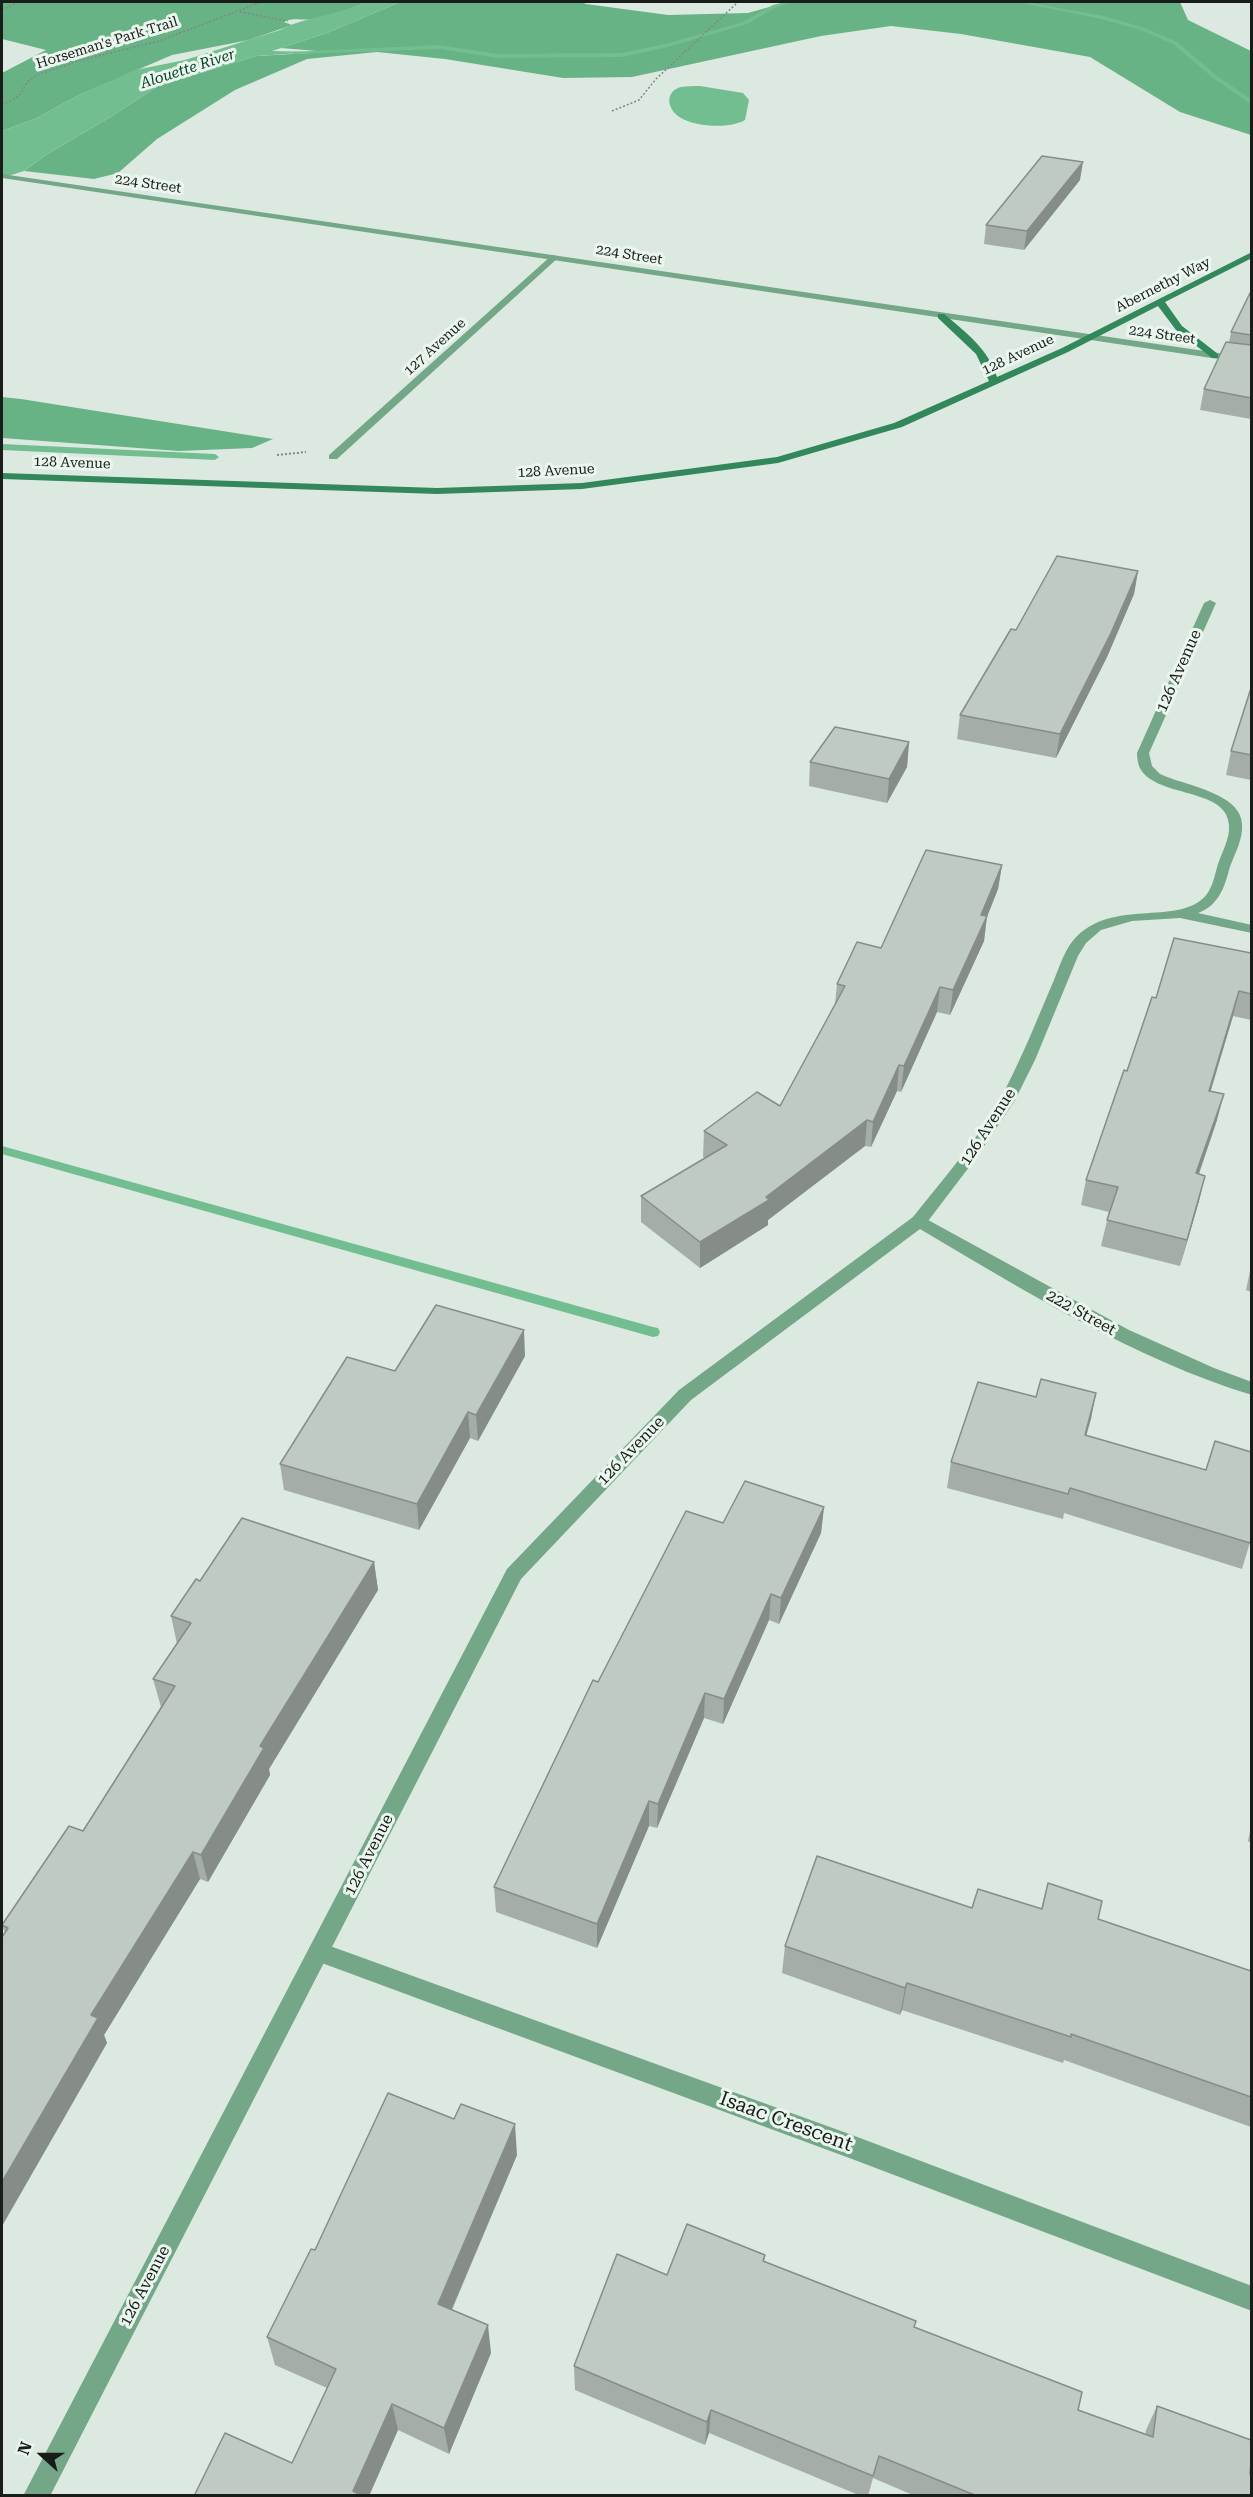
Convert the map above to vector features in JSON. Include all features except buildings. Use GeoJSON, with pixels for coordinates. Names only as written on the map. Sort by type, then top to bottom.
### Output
{"type":"FeatureCollection","features":[{"type":"Feature","properties":{"kind":"main road","name":"Abernethy Way"},"geometry":{"type":"LineString","coordinates":[[1087,338],[1251,254]]}},
{"type":"Feature","properties":{"kind":"main road"},"geometry":{"type":"LineString","coordinates":[[1160,302],[1179,328],[1215,356]]}},
{"type":"Feature","properties":{"kind":"main road"},"geometry":{"type":"LineString","coordinates":[[941,316],[979,348],[988,362],[994,383]]}},
{"type":"Feature","properties":{"kind":"main road","name":"128 Avenue"},"geometry":{"type":"LineString","coordinates":[[2,476],[378,490],[437,491],[582,486],[778,460],[898,425],[994,383],[1087,338]]}},
{"type":"Feature","properties":{"kind":"street","name":"224 Street"},"geometry":{"type":"LineString","coordinates":[[2,176],[1251,361]]}},
{"type":"Feature","properties":{"kind":"street","name":"127 Avenue"},"geometry":{"type":"LineString","coordinates":[[333,457],[555,257]]}},
{"type":"Feature","properties":{"kind":"street","name":"126 Avenue"},"geometry":{"type":"LineString","coordinates":[[36,2496],[514,1574],[685,1395],[919,1221],[992,1126],[1015,1086],[1080,940],[1102,924],[1122,918],[1141,915],[1185,915],[1201,909],[1214,896],[1234,836],[1236,822],[1232,811],[1221,802],[1159,779],[1147,771],[1142,763],[1143,753],[1210,603]]}},
{"type":"Feature","properties":{"kind":"street"},"geometry":{"type":"LineString","coordinates":[[1185,915],[1251,929]]}},
{"type":"Feature","properties":{"kind":"street","name":"222 Street"},"geometry":{"type":"LineString","coordinates":[[919,1221],[1095,1322],[1162,1354],[1251,1389]]}},
{"type":"Feature","properties":{"kind":"street","name":"Isaac Crescent"},"geometry":{"type":"LineString","coordinates":[[319,1952],[841,2142],[1251,2299]]}},
{"type":"Feature","properties":{"kind":"path"},"geometry":{"type":"LineString","coordinates":[[2,10],[19,2]]}},
{"type":"Feature","properties":{"kind":"path"},"geometry":{"type":"LineString","coordinates":[[249,2],[260,2]]}},
{"type":"Feature","properties":{"kind":"path","name":"Horseman's Park Trail"},"geometry":{"type":"LineString","coordinates":[[2,105],[19,96],[28,81],[37,75],[82,60],[159,41],[260,2]]}},
{"type":"Feature","properties":{"kind":"path"},"geometry":{"type":"LineString","coordinates":[[612,111],[639,100],[656,79],[738,2]]}},
{"type":"Feature","properties":{"kind":"path"},"geometry":{"type":"LineString","coordinates":[[239,12],[288,21]]}},
{"type":"Feature","properties":{"kind":"shaded area"},"geometry":{"type":"Polygon","coordinates":[[[2,2],[366,2],[320,17],[287,21],[284,22],[292,25],[249,40],[172,55],[79,95],[37,118],[2,131],[2,73],[46,50],[2,39],[2,2]]]}},
{"type":"Feature","properties":{"kind":"shaded area"},"geometry":{"type":"Polygon","coordinates":[[[400,2],[582,2],[668,15],[748,13],[787,2],[1180,2],[1188,20],[1251,51],[1251,135],[1180,112],[1090,57],[961,34],[891,26],[821,36],[632,77],[563,78],[445,59],[377,52],[307,59],[235,90],[157,139],[118,173],[94,179],[24,171],[158,86],[256,56],[329,52],[281,48],[327,33],[400,2]]]}},
{"type":"Feature","properties":{"kind":"shaded area"},"geometry":{"type":"Polygon","coordinates":[[[2,397],[273,439],[252,448],[179,451],[2,438],[2,397]]]}},
{"type":"Feature","properties":{"kind":"water","name":"Alouette River"},"geometry":{"type":"Polygon","coordinates":[[[366,2],[400,2],[327,33],[272,51],[316,52],[256,56],[158,86],[24,171],[2,178],[2,131],[37,118],[79,95],[135,70],[185,60],[366,2]]]}},
{"type":"Feature","properties":{"kind":"water"},"geometry":{"type":"Polygon","coordinates":[[[700,86],[743,93],[749,100],[745,120],[731,125],[713,126],[687,121],[677,115],[669,102],[675,89],[700,86]]]}},
{"type":"Feature","properties":{"kind":"waterway"},"geometry":{"type":"LineString","coordinates":[[294,52],[439,47],[498,56],[622,55],[666,46],[745,23],[775,6],[789,2]]}},
{"type":"Feature","properties":{"kind":"waterway"},"geometry":{"type":"LineString","coordinates":[[1020,2],[1102,17],[1143,29],[1175,43],[1215,77],[1252,103]]}},
{"type":"Feature","properties":{"kind":"waterway"},"geometry":{"type":"LineString","coordinates":[[2,447],[215,457]]}},
{"type":"Feature","properties":{"kind":"waterway"},"geometry":{"type":"LineString","coordinates":[[2,1150],[653,1332]]}}]}
